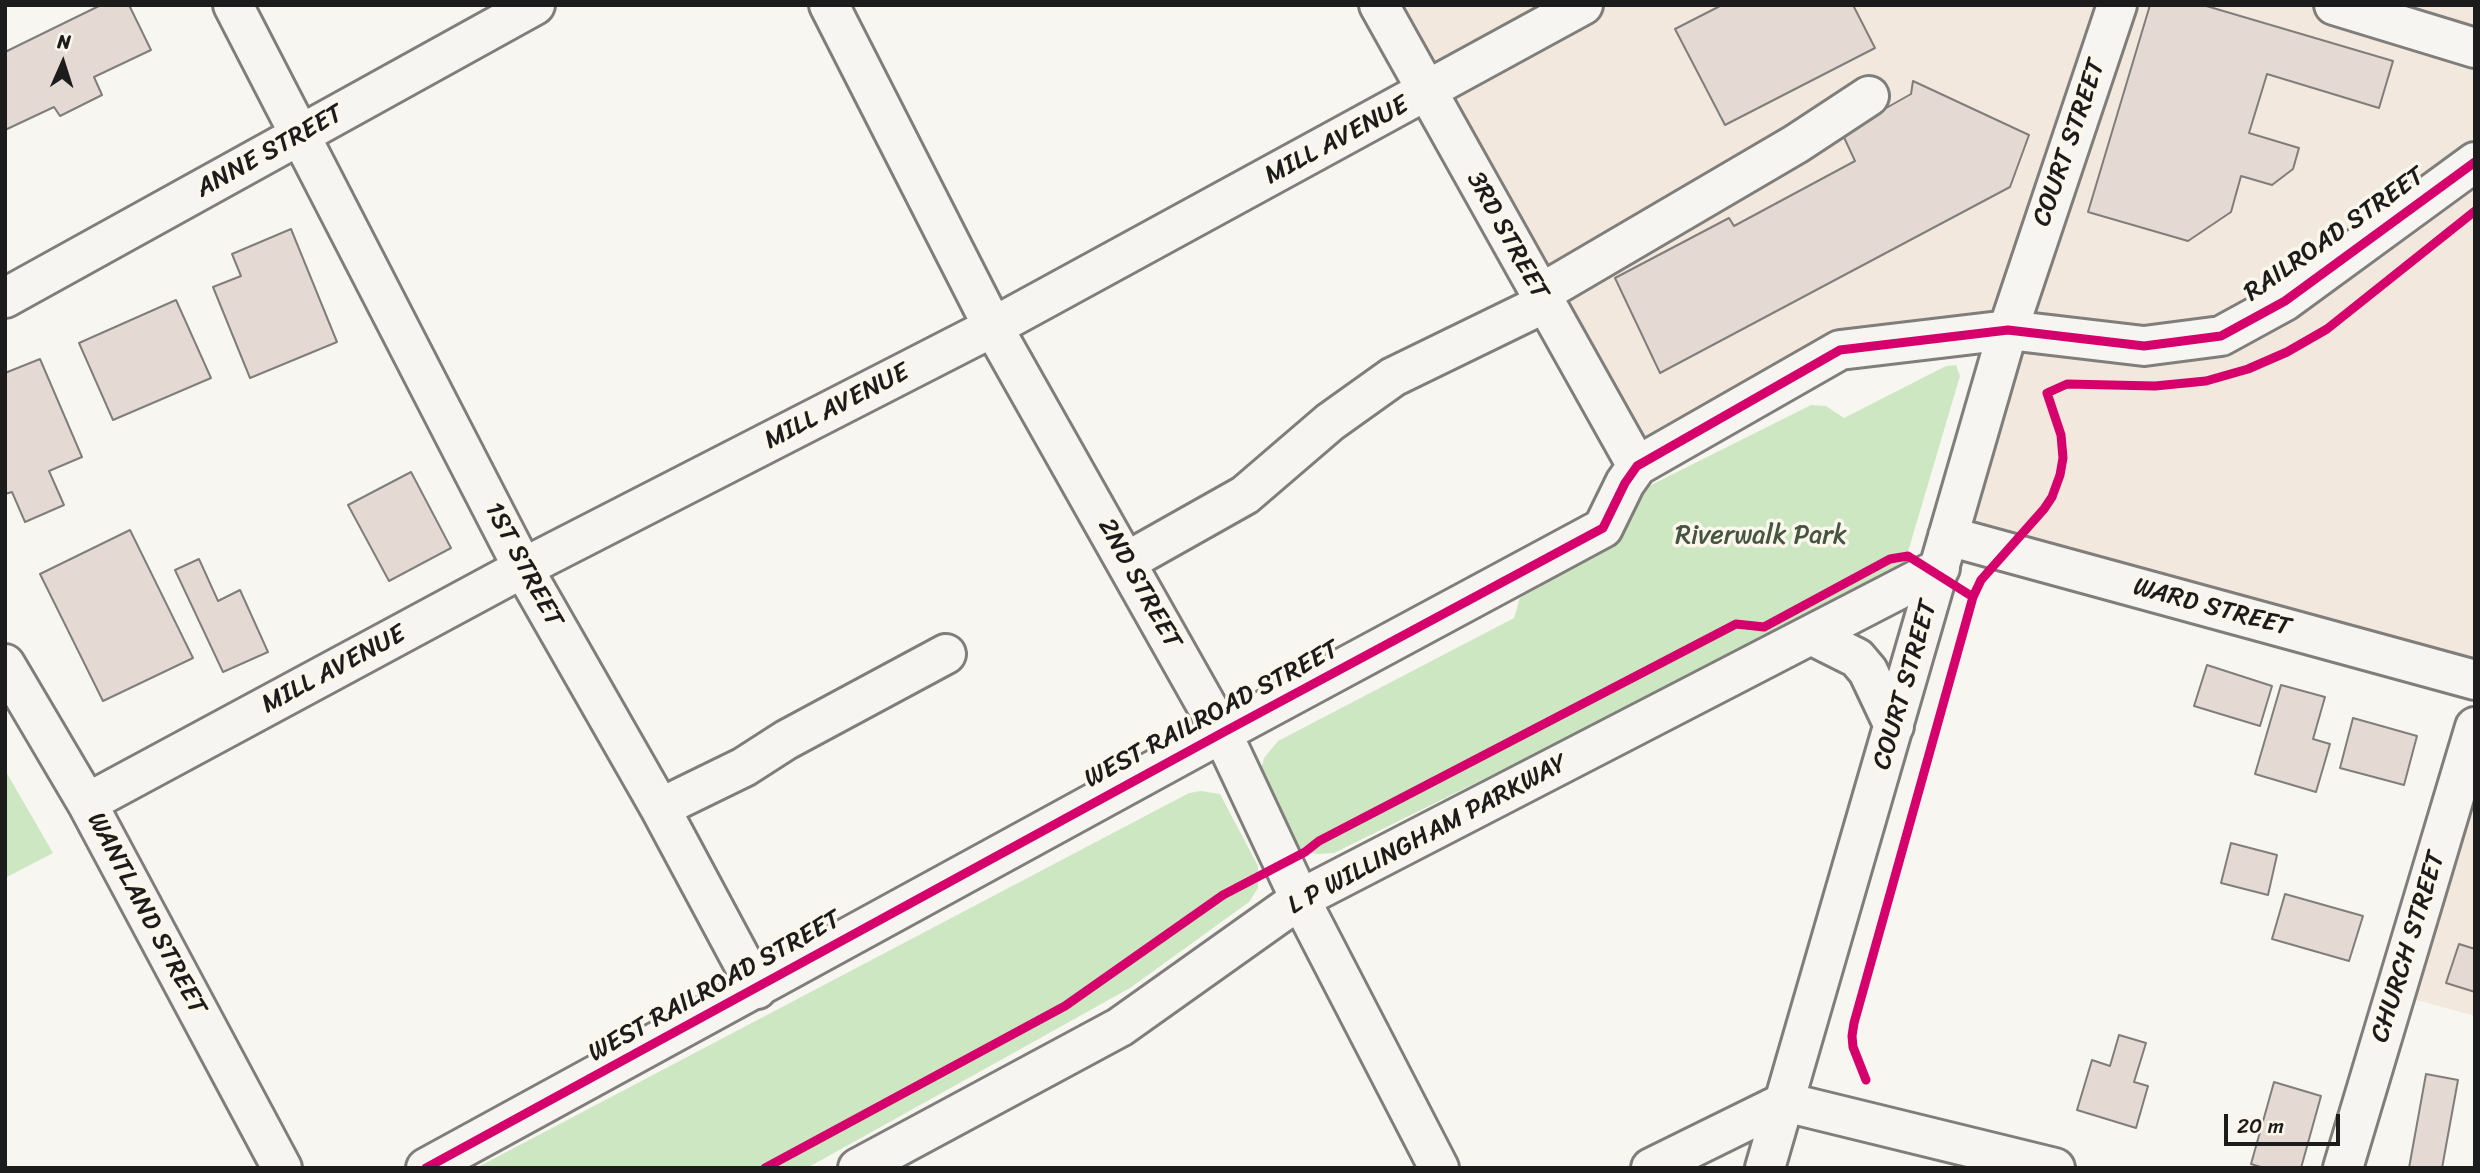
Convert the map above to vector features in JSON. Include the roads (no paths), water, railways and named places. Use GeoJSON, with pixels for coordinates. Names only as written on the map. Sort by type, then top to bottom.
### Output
{"type":"FeatureCollection","features":[{"type":"Feature","properties":{"kind":"street","name":"1ST STREET"},"geometry":{"type":"LineString","coordinates":[[233,5],[523,568],[660,808],[757,989]]}},
{"type":"Feature","properties":{"kind":"street","name":"ANNE STREET"},"geometry":{"type":"LineString","coordinates":[[5,298],[535,5]]}},
{"type":"Feature","properties":{"kind":"street","name":"2ND STREET"},"geometry":{"type":"LineString","coordinates":[[829,5],[993,327],[1222,733],[1300,899],[1439,1168]]}},
{"type":"Feature","properties":{"kind":"street","name":"3RD STREET"},"geometry":{"type":"LineString","coordinates":[[1379,5],[1637,466]]}},
{"type":"Feature","properties":{"kind":"street","name":"MILL AVENUE"},"geometry":{"type":"LineString","coordinates":[[87,803],[523,568],[993,327],[1583,5]]}},
{"type":"Feature","properties":{"kind":"street","name":"COURT STREET"},"geometry":{"type":"LineString","coordinates":[[1765,1168],[2008,330],[2117,5]]}},
{"type":"Feature","properties":{"kind":"street"},"geometry":{"type":"LineString","coordinates":[[2349,7],[2475,48]]}},
{"type":"Feature","properties":{"kind":"street"},"geometry":{"type":"LineString","coordinates":[[1126,562],[1245,495],[1330,422],[1393,377],[1542,298],[1796,144],[1869,96]]}},
{"type":"Feature","properties":{"kind":"street","name":"RAILROAD STREET"},"geometry":{"type":"LineString","coordinates":[[2008,330],[2144,346],[2221,336],[2285,301],[2475,162]]}},
{"type":"Feature","properties":{"kind":"street","name":"WEST RAILROAD STREET"},"geometry":{"type":"LineString","coordinates":[[426,1168],[1603,528],[1625,483],[1637,466],[1840,350],[2008,330]]}},
{"type":"Feature","properties":{"kind":"street","name":"L P WILLINGHAM PARKWAY"},"geometry":{"type":"LineString","coordinates":[[858,1168],[1120,1027],[1300,899],[1811,635],[1944,552]]}},
{"type":"Feature","properties":{"kind":"street","name":"WARD STREET"},"geometry":{"type":"LineString","coordinates":[[1944,552],[2475,680]]}},
{"type":"Feature","properties":{"kind":"street"},"geometry":{"type":"LineString","coordinates":[[1811,635],[1857,658],[1868,671],[1894,726]]}},
{"type":"Feature","properties":{"kind":"street"},"geometry":{"type":"LineString","coordinates":[[660,808],[744,767],[786,740],[946,654]]}},
{"type":"Feature","properties":{"kind":"street","name":"WANTLAND STREET"},"geometry":{"type":"LineString","coordinates":[[5,664],[87,803],[282,1168]]}},
{"type":"Feature","properties":{"kind":"street","name":"CHURCH STREET"},"geometry":{"type":"LineString","coordinates":[[2343,1168],[2475,727]]}},
{"type":"Feature","properties":{"kind":"street"},"geometry":{"type":"LineString","coordinates":[[1651,1168],[1784,1102],[2055,1168]]}},
{"type":"Feature","properties":{"kind":"park label","name":"Riverwalk Park"},"geometry":{"type":"Point","coordinates":[1761,536]}}]}
